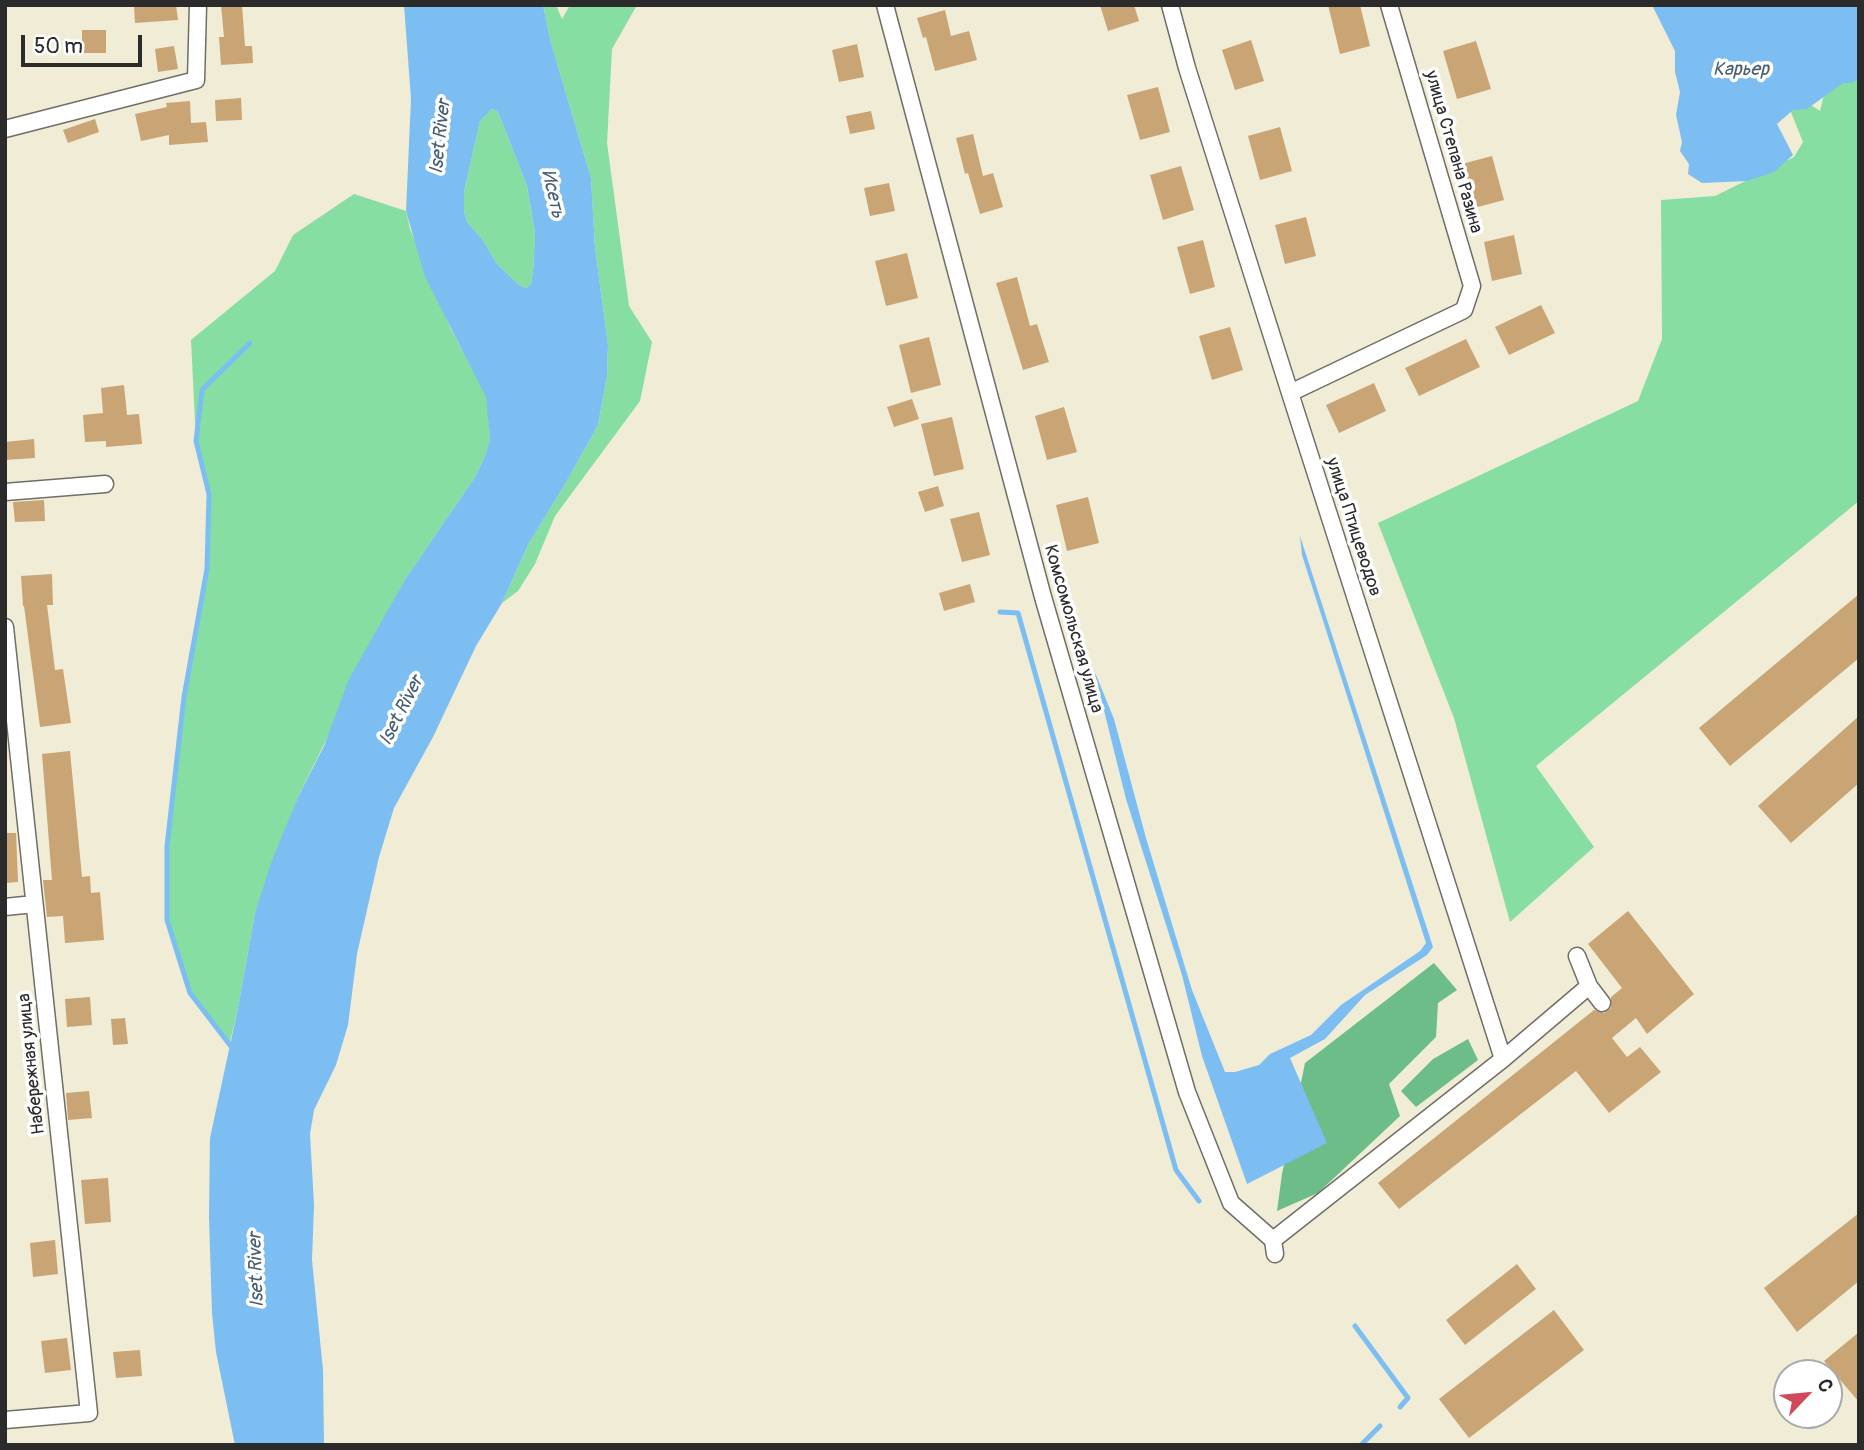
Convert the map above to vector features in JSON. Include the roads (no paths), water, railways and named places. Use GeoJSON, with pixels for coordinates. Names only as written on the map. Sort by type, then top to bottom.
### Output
{"type":"FeatureCollection","features":[{"type":"Feature","properties":{"kind":"street"},"geometry":{"type":"LineString","coordinates":[[5,129],[196,80],[198,5]]}},
{"type":"Feature","properties":{"kind":"street","name":"Комсомольская улица"},"geometry":{"type":"LineString","coordinates":[[885,5],[1043,597],[1187,1091],[1231,1203],[1274,1247],[1503,1059]]}},
{"type":"Feature","properties":{"kind":"street","name":"улица Птицеводов"},"geometry":{"type":"LineString","coordinates":[[1170,5],[1187,68],[1503,1059]]}},
{"type":"Feature","properties":{"kind":"street","name":"улица Степана Разина"},"geometry":{"type":"LineString","coordinates":[[1290,393],[1464,310],[1472,285],[1389,5]]}},
{"type":"Feature","properties":{"kind":"street"},"geometry":{"type":"LineString","coordinates":[[5,492],[105,485]]}},
{"type":"Feature","properties":{"kind":"street","name":"Набережная улица"},"geometry":{"type":"LineString","coordinates":[[5,627],[89,1413],[5,1420]]}},
{"type":"Feature","properties":{"kind":"street"},"geometry":{"type":"LineString","coordinates":[[5,907],[34,904]]}},
{"type":"Feature","properties":{"kind":"street"},"geometry":{"type":"LineString","coordinates":[[1577,956],[1589,986],[1602,1003]]}},
{"type":"Feature","properties":{"kind":"street"},"geometry":{"type":"LineString","coordinates":[[1503,1059],[1589,986]]}},
{"type":"Feature","properties":{"kind":"water"},"geometry":{"type":"Polygon","coordinates":[[[404,5],[543,5],[551,43],[591,178],[595,247],[608,345],[607,376],[598,425],[529,543],[502,603],[476,646],[433,737],[394,808],[379,857],[357,954],[348,1025],[336,1065],[314,1110],[310,1134],[314,1205],[312,1260],[323,1370],[324,1445],[235,1445],[216,1352],[212,1313],[210,1138],[255,913],[271,863],[298,797],[324,746],[349,679],[406,578],[475,477],[490,439],[486,397],[425,277],[406,211],[411,99],[404,5]],[[492,109],[480,121],[464,192],[464,211],[467,222],[482,239],[497,264],[519,285],[526,288],[531,284],[533,272],[535,233],[527,186],[497,111],[492,109]]]}},
{"type":"Feature","properties":{"kind":"water","name":"Карьер"},"geometry":{"type":"Polygon","coordinates":[[[1652,5],[1859,5],[1859,79],[1843,83],[1807,109],[1793,110],[1777,124],[1793,155],[1774,172],[1748,181],[1702,183],[1688,174],[1689,164],[1680,151],[1682,142],[1676,115],[1680,92],[1675,72],[1675,51],[1652,5]]]}},
{"type":"Feature","properties":{"kind":"water"},"geometry":{"type":"Polygon","coordinates":[[[1300,536],[1433,947],[1427,955],[1365,995],[1325,1039],[1290,1058],[1327,1143],[1247,1184],[1202,1056],[1182,975],[1126,799],[1094,670],[1114,719],[1146,838],[1192,990],[1225,1072],[1259,1065],[1270,1054],[1311,1035],[1341,1005],[1420,951],[1426,943],[1302,555],[1300,536]]]}},
{"type":"Feature","properties":{"kind":"waterway"},"geometry":{"type":"LineString","coordinates":[[233,1049],[190,993],[167,920],[167,846],[184,697],[207,569],[209,494],[196,441],[202,390],[250,343]]}},
{"type":"Feature","properties":{"kind":"waterway"},"geometry":{"type":"LineString","coordinates":[[1000,612],[1018,613],[1176,1170],[1199,1201]]}},
{"type":"Feature","properties":{"kind":"waterway"},"geometry":{"type":"LineString","coordinates":[[1355,1326],[1408,1398],[1400,1407]]}},
{"type":"Feature","properties":{"kind":"waterway"},"geometry":{"type":"LineString","coordinates":[[1361,1445],[1380,1426]]}},
{"type":"Feature","properties":{"kind":"water label","name":"Iset River"},"geometry":{"type":"Point","coordinates":[441,137]}},
{"type":"Feature","properties":{"kind":"water label","name":"Исеть"},"geometry":{"type":"Point","coordinates":[552,194]}},
{"type":"Feature","properties":{"kind":"water label","name":"Iset River"},"geometry":{"type":"Point","coordinates":[402,711]}},
{"type":"Feature","properties":{"kind":"water label","name":"Iset River"},"geometry":{"type":"Point","coordinates":[257,1270]}}]}
